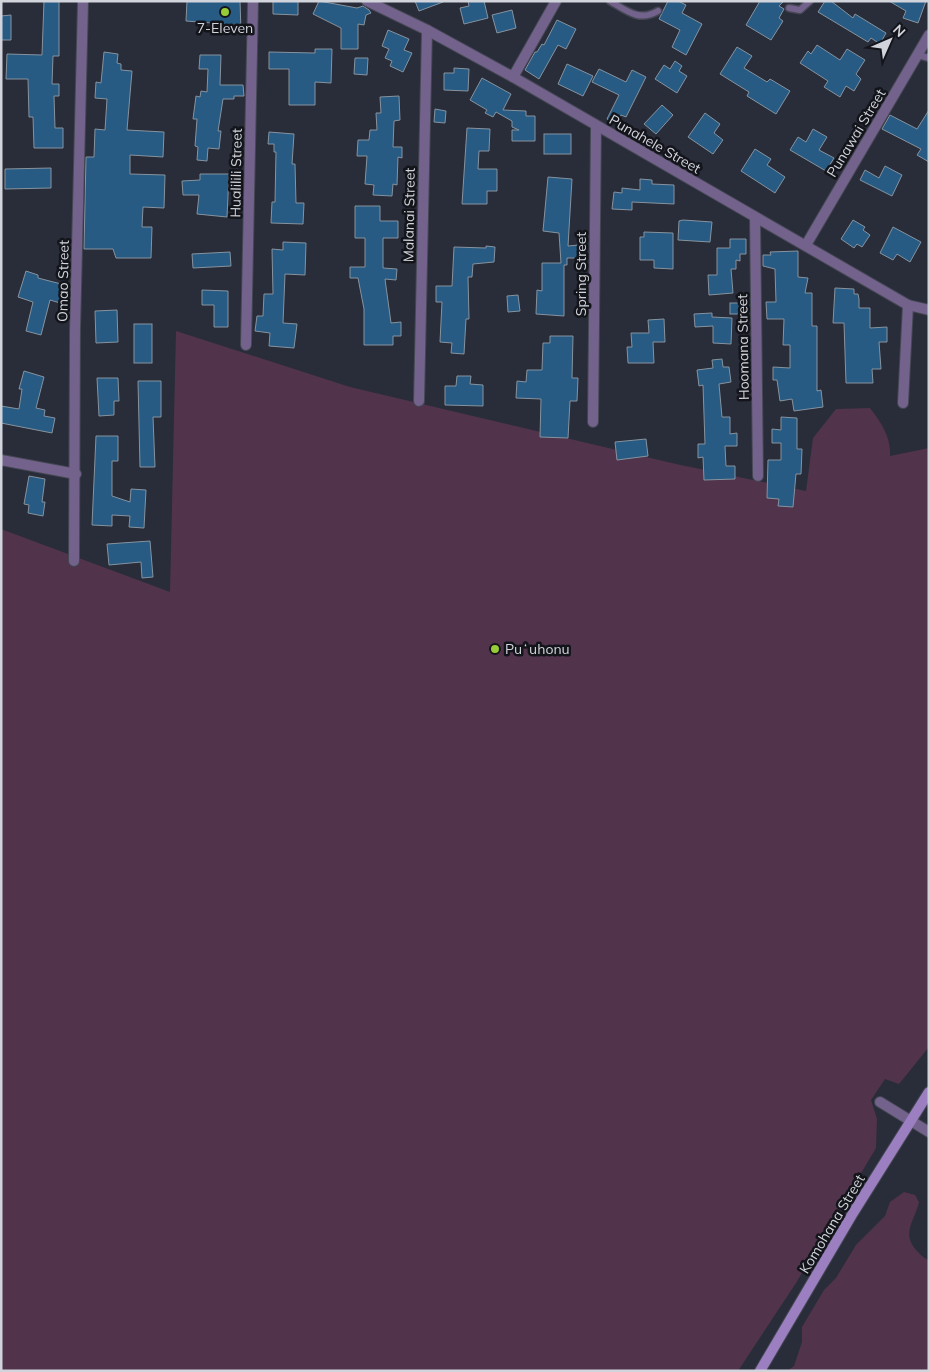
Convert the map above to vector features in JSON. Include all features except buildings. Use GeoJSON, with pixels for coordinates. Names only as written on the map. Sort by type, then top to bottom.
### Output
{"type":"FeatureCollection","features":[{"type":"Feature","properties":{"kind":"main road","name":"Komohana Street"},"geometry":{"type":"LineString","coordinates":[[760,1371],[853,1213],[929,1092]]}},
{"type":"Feature","properties":{"kind":"street","name":"Omao Street"},"geometry":{"type":"LineString","coordinates":[[74,562],[76,474],[75,330],[83,1]]}},
{"type":"Feature","properties":{"kind":"street","name":"Hualilili Street"},"geometry":{"type":"LineString","coordinates":[[246,345],[254,1]]}},
{"type":"Feature","properties":{"kind":"street","name":"Punahele Street"},"geometry":{"type":"LineString","coordinates":[[367,1],[427,30],[513,77],[908,305],[929,310]]}},
{"type":"Feature","properties":{"kind":"street"},"geometry":{"type":"LineString","coordinates":[[513,77],[556,1]]}},
{"type":"Feature","properties":{"kind":"street","name":"Malanai Street"},"geometry":{"type":"LineString","coordinates":[[419,401],[427,30]]}},
{"type":"Feature","properties":{"kind":"street","name":"Punawai Street"},"geometry":{"type":"LineString","coordinates":[[806,245],[929,35]]}},
{"type":"Feature","properties":{"kind":"street","name":"Spring Street"},"geometry":{"type":"LineString","coordinates":[[593,422],[596,126]]}},
{"type":"Feature","properties":{"kind":"street","name":"Hoomana Street"},"geometry":{"type":"LineString","coordinates":[[755,218],[758,476]]}},
{"type":"Feature","properties":{"kind":"street"},"geometry":{"type":"LineString","coordinates":[[903,403],[908,305]]}},
{"type":"Feature","properties":{"kind":"street"},"geometry":{"type":"LineString","coordinates":[[1,460],[76,474]]}},
{"type":"Feature","properties":{"kind":"street"},"geometry":{"type":"LineString","coordinates":[[880,1102],[929,1132]]}},
{"type":"Feature","properties":{"kind":"lane"},"geometry":{"type":"LineString","coordinates":[[610,1],[634,16],[649,17],[658,12]]}},
{"type":"Feature","properties":{"kind":"lane"},"geometry":{"type":"LineString","coordinates":[[790,8],[800,10],[810,1]]}},
{"type":"Feature","properties":{"kind":"lane"},"geometry":{"type":"LineString","coordinates":[[918,55],[929,58]]}},
{"type":"Feature","properties":{"kind":"shaded area"},"geometry":{"type":"Polygon","coordinates":[[[176,331],[350,387],[676,464],[806,491],[813,438],[836,409],[870,408],[885,431],[889,443],[890,456],[929,448],[929,1047],[899,1084],[885,1079],[871,1100],[877,1119],[876,1148],[796,1283],[738,1371],[1,1371],[1,529],[170,592],[176,331]]]}},
{"type":"Feature","properties":{"kind":"shaded area"},"geometry":{"type":"Polygon","coordinates":[[[904,1192],[915,1195],[919,1202],[910,1226],[910,1238],[916,1250],[929,1260],[929,1371],[787,1371],[794,1366],[802,1342],[802,1327],[824,1290],[836,1278],[856,1245],[885,1216],[890,1202],[904,1192]]]}},
{"type":"Feature","properties":{"kind":"place","name":"7-Eleven"},"geometry":{"type":"Point","coordinates":[225,12]}},
{"type":"Feature","properties":{"kind":"place","name":"Puʻuhonu"},"geometry":{"type":"Point","coordinates":[495,649]}}]}
